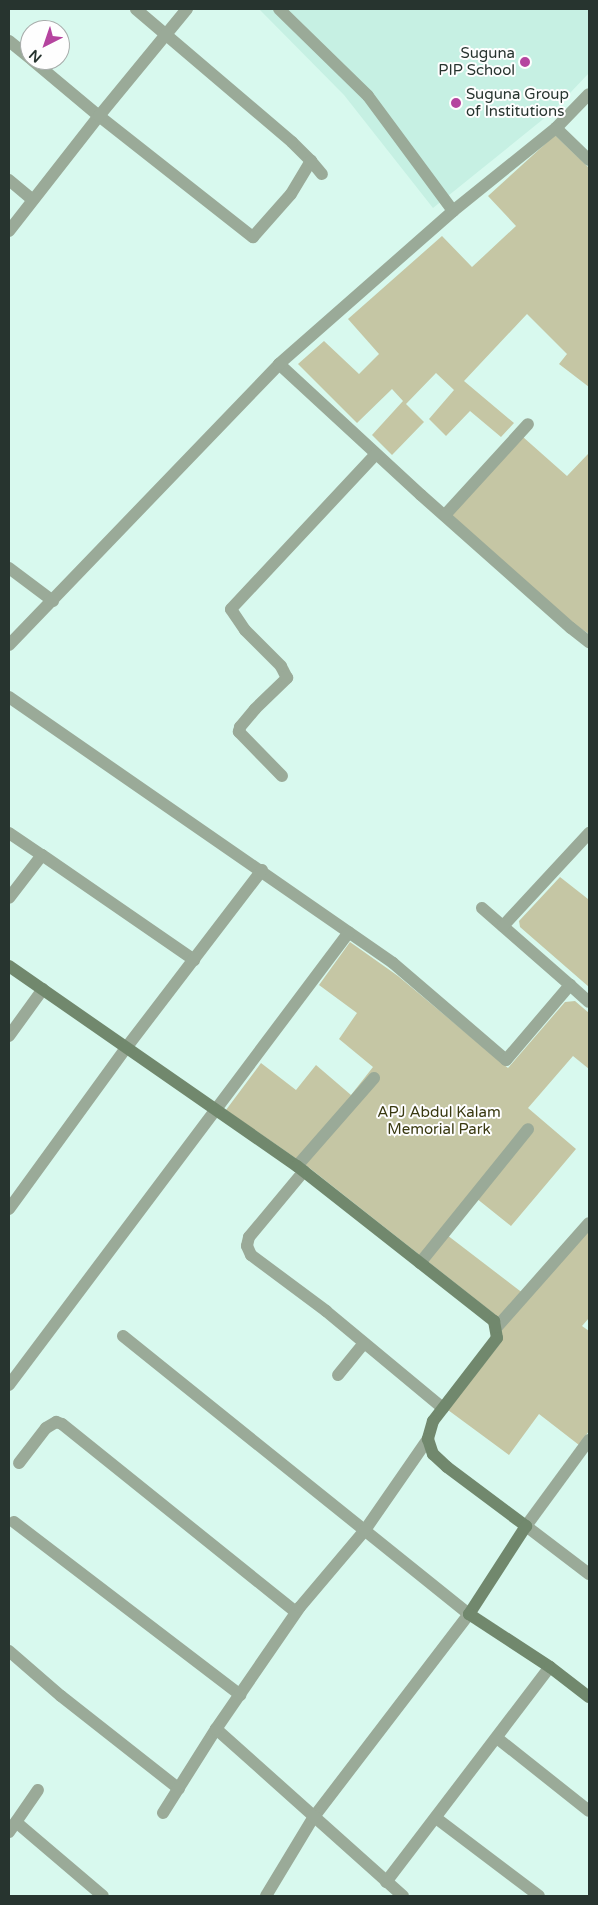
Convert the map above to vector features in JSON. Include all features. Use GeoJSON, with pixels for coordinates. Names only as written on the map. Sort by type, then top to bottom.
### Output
{"type":"FeatureCollection","features":[{"type":"Feature","properties":{"kind":"street"},"geometry":{"type":"LineString","coordinates":[[136,9],[166,32],[292,142],[322,174]]}},
{"type":"Feature","properties":{"kind":"street"},"geometry":{"type":"LineString","coordinates":[[9,231],[166,32],[187,9]]}},
{"type":"Feature","properties":{"kind":"street"},"geometry":{"type":"LineString","coordinates":[[279,9],[368,96],[453,211]]}},
{"type":"Feature","properties":{"kind":"street"},"geometry":{"type":"LineString","coordinates":[[9,41],[20,50]]}},
{"type":"Feature","properties":{"kind":"street"},"geometry":{"type":"LineString","coordinates":[[44,70],[99,116],[253,237],[290,194],[311,161]]}},
{"type":"Feature","properties":{"kind":"street"},"geometry":{"type":"LineString","coordinates":[[9,646],[278,364],[453,211],[556,128],[589,94]]}},
{"type":"Feature","properties":{"kind":"street"},"geometry":{"type":"LineString","coordinates":[[556,128],[589,160]]}},
{"type":"Feature","properties":{"kind":"street"},"geometry":{"type":"LineString","coordinates":[[9,180],[33,200]]}},
{"type":"Feature","properties":{"kind":"street"},"geometry":{"type":"LineString","coordinates":[[278,364],[376,454],[589,642]]}},
{"type":"Feature","properties":{"kind":"street"},"geometry":{"type":"LineString","coordinates":[[445,515],[528,424]]}},
{"type":"Feature","properties":{"kind":"street"},"geometry":{"type":"LineString","coordinates":[[282,776],[239,732],[240,727],[255,710],[287,678],[281,666],[245,630],[231,610],[376,454]]}},
{"type":"Feature","properties":{"kind":"street"},"geometry":{"type":"LineString","coordinates":[[9,568],[53,601]]}},
{"type":"Feature","properties":{"kind":"street"},"geometry":{"type":"LineString","coordinates":[[9,697],[262,870],[393,963],[506,1060],[570,985]]}},
{"type":"Feature","properties":{"kind":"street"},"geometry":{"type":"LineString","coordinates":[[9,833],[194,960]]}},
{"type":"Feature","properties":{"kind":"street"},"geometry":{"type":"LineString","coordinates":[[503,926],[589,833]]}},
{"type":"Feature","properties":{"kind":"street"},"geometry":{"type":"LineString","coordinates":[[9,898],[42,855]]}},
{"type":"Feature","properties":{"kind":"street"},"geometry":{"type":"LineString","coordinates":[[9,1209],[126,1048],[262,870]]}},
{"type":"Feature","properties":{"kind":"street"},"geometry":{"type":"LineString","coordinates":[[482,908],[589,1002]]}},
{"type":"Feature","properties":{"kind":"street"},"geometry":{"type":"LineString","coordinates":[[9,1385],[214,1109],[349,932]]}},
{"type":"Feature","properties":{"kind":"street"},"geometry":{"type":"LineString","coordinates":[[9,966],[301,1169],[494,1321],[496,1328],[497,1338],[433,1421],[428,1439],[365,1530],[296,1612],[216,1729],[163,1813]]}},
{"type":"Feature","properties":{"kind":"street"},"geometry":{"type":"LineString","coordinates":[[9,1036],[43,989]]}},
{"type":"Feature","properties":{"kind":"street"},"geometry":{"type":"LineString","coordinates":[[374,1078],[248,1237],[247,1246],[251,1255],[364,1343],[443,1408]]}},
{"type":"Feature","properties":{"kind":"street"},"geometry":{"type":"LineString","coordinates":[[420,1263],[528,1128]]}},
{"type":"Feature","properties":{"kind":"street"},"geometry":{"type":"LineString","coordinates":[[496,1328],[589,1224]]}},
{"type":"Feature","properties":{"kind":"street"},"geometry":{"type":"LineString","coordinates":[[123,1336],[469,1614],[550,1667],[589,1697]]}},
{"type":"Feature","properties":{"kind":"street"},"geometry":{"type":"LineString","coordinates":[[338,1375],[364,1343]]}},
{"type":"Feature","properties":{"kind":"street"},"geometry":{"type":"LineString","coordinates":[[18,1463],[46,1428],[56,1422],[62,1424],[296,1612]]}},
{"type":"Feature","properties":{"kind":"street"},"geometry":{"type":"LineString","coordinates":[[428,1439],[433,1454],[447,1467],[589,1574]]}},
{"type":"Feature","properties":{"kind":"street"},"geometry":{"type":"LineString","coordinates":[[266,1896],[314,1818],[469,1614],[526,1526],[589,1440]]}},
{"type":"Feature","properties":{"kind":"street"},"geometry":{"type":"LineString","coordinates":[[14,1522],[240,1695]]}},
{"type":"Feature","properties":{"kind":"street"},"geometry":{"type":"LineString","coordinates":[[9,1651],[60,1696],[179,1789]]}},
{"type":"Feature","properties":{"kind":"street"},"geometry":{"type":"LineString","coordinates":[[386,1882],[550,1667]]}},
{"type":"Feature","properties":{"kind":"street"},"geometry":{"type":"LineString","coordinates":[[216,1729],[403,1896]]}},
{"type":"Feature","properties":{"kind":"street"},"geometry":{"type":"LineString","coordinates":[[497,1738],[589,1811]]}},
{"type":"Feature","properties":{"kind":"street"},"geometry":{"type":"LineString","coordinates":[[38,1790],[12,1827],[104,1896]]}},
{"type":"Feature","properties":{"kind":"street"},"geometry":{"type":"LineString","coordinates":[[436,1818],[539,1896]]}},
{"type":"Feature","properties":{"kind":"shaded area","name":"Suguna Group of Institutions"},"geometry":{"type":"Polygon","coordinates":[[[259,9],[589,9],[589,73],[552,112],[433,208],[344,95],[259,9]]]}},
{"type":"Feature","properties":{"kind":"green space"},"geometry":{"type":"Polygon","coordinates":[[[555,135],[589,168],[589,387],[559,364],[567,354],[527,314],[464,381],[514,423],[501,437],[470,411],[446,436],[429,419],[454,390],[436,373],[406,404],[424,422],[392,455],[372,435],[403,401],[392,389],[357,423],[298,364],[324,341],[359,374],[379,354],[348,319],[442,236],[472,267],[516,226],[488,196],[555,135]]]}},
{"type":"Feature","properties":{"kind":"green space"},"geometry":{"type":"Polygon","coordinates":[[[523,437],[567,476],[589,455],[589,634],[571,622],[451,516],[523,437]]]}},
{"type":"Feature","properties":{"kind":"green space"},"geometry":{"type":"Polygon","coordinates":[[[560,877],[588,899],[589,897],[589,987],[520,927],[519,921],[560,877]]]}},
{"type":"Feature","properties":{"kind":"green space","name":"APJ Abdul Kalam Memorial Park"},"geometry":{"type":"Polygon","coordinates":[[[350,942],[398,976],[508,1068],[565,1002],[575,1001],[589,1013],[589,1069],[573,1056],[528,1108],[576,1149],[511,1226],[476,1198],[447,1235],[524,1294],[589,1217],[589,1318],[582,1326],[589,1331],[589,1431],[579,1445],[539,1414],[509,1455],[448,1410],[502,1341],[502,1320],[307,1166],[226,1110],[261,1063],[296,1090],[316,1065],[351,1095],[373,1067],[339,1039],[357,1013],[319,985],[350,942]]]}},
{"type":"Feature","properties":{"kind":"place","name":"Suguna PIP School"},"geometry":{"type":"Point","coordinates":[525,62]}},
{"type":"Feature","properties":{"kind":"place","name":"Suguna Group of Institutions"},"geometry":{"type":"Point","coordinates":[456,103]}}]}
